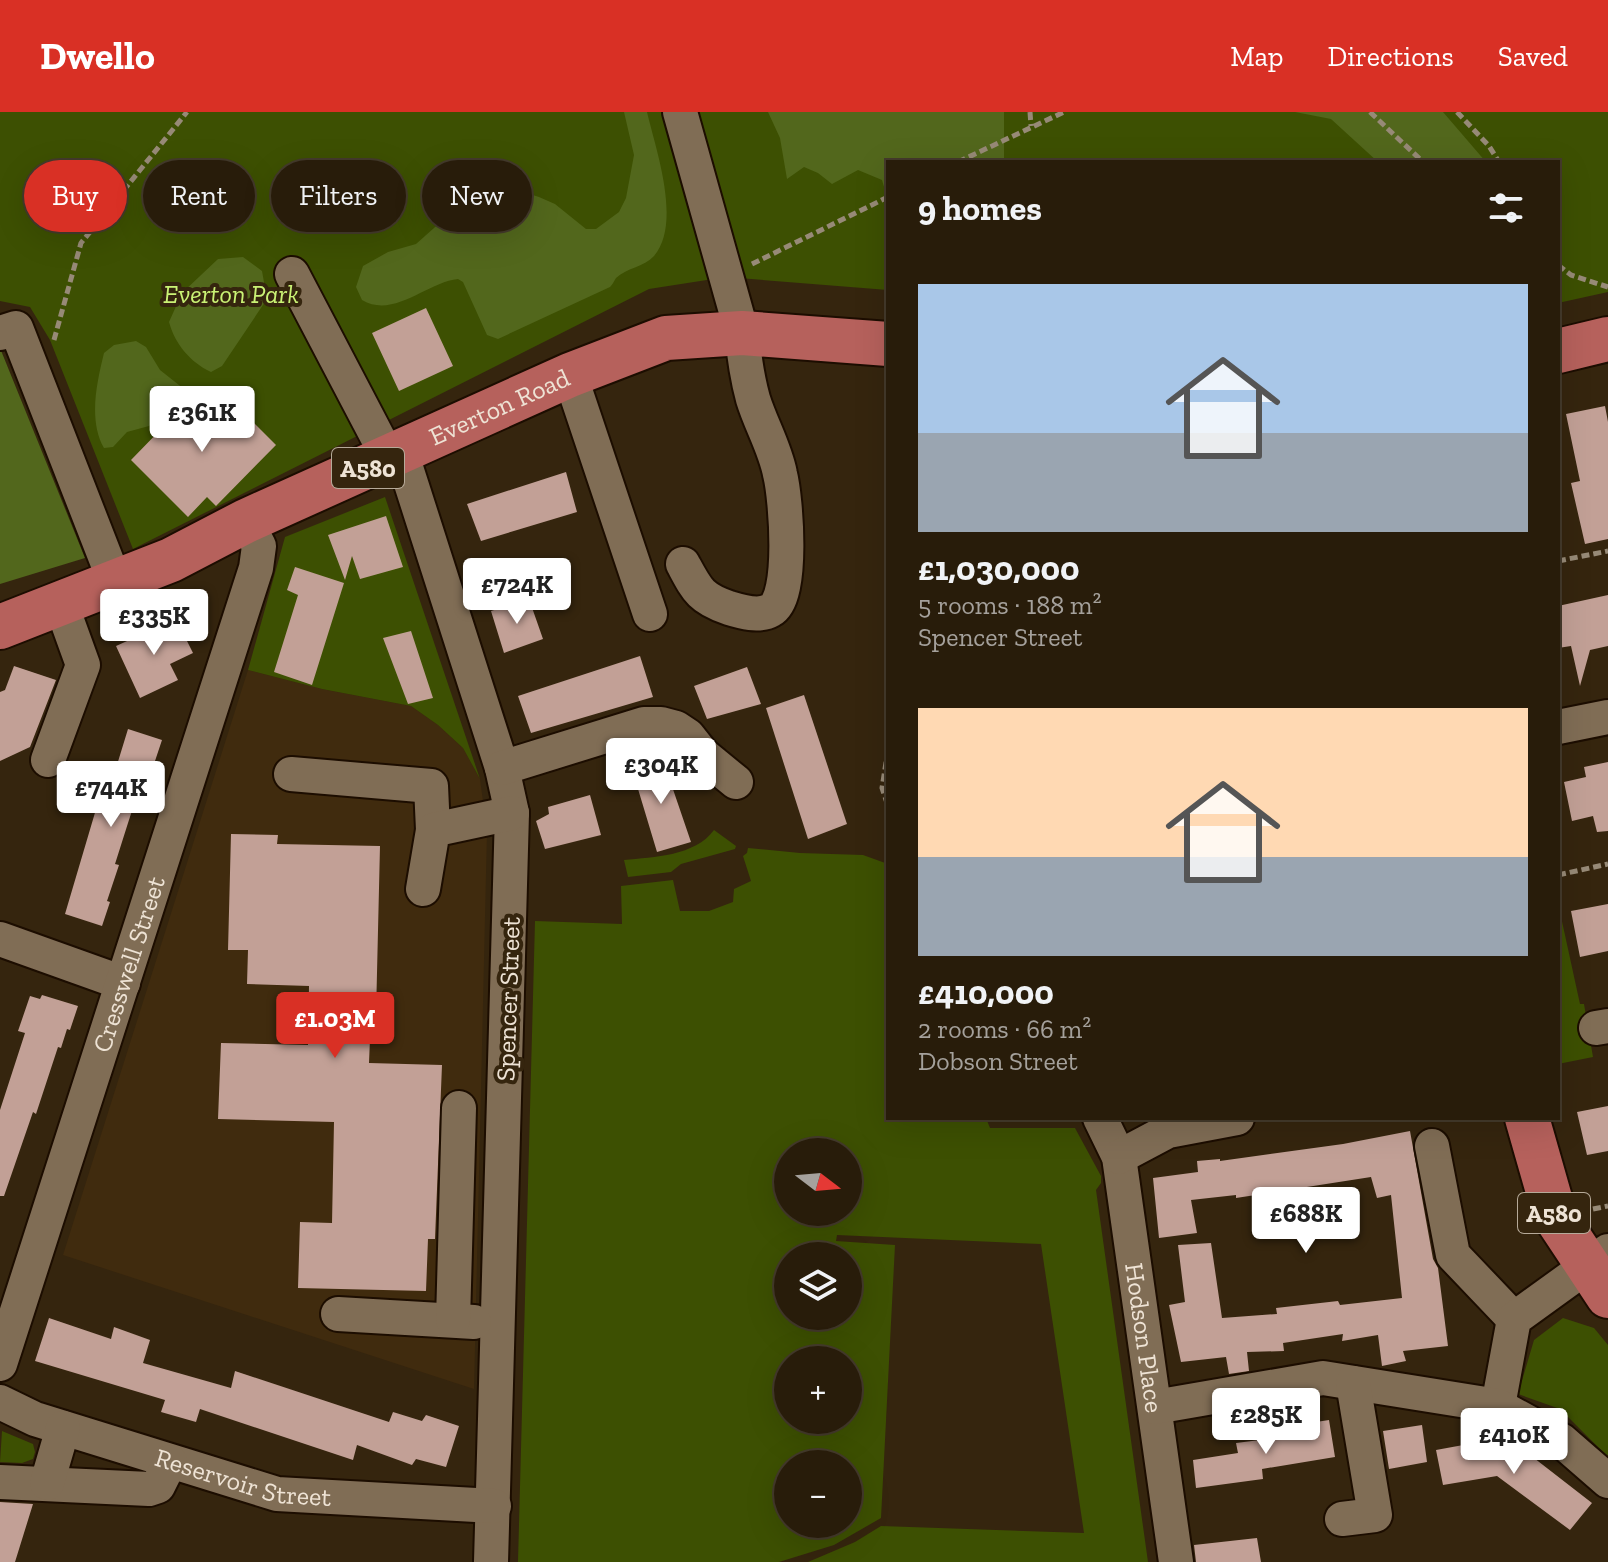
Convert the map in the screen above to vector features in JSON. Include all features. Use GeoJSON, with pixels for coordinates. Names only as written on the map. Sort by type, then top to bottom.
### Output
{"type":"FeatureCollection","features":[{"type":"Feature","properties":{"kind":"main road","name":"Everton Road"},"geometry":{"type":"LineString","coordinates":[[0,627],[171,560],[246,521],[570,375],[666,338],[742,333],[886,344]]}},
{"type":"Feature","properties":{"kind":"main road"},"geometry":{"type":"LineString","coordinates":[[1560,351],[1608,339]]}},
{"type":"Feature","properties":{"kind":"main road","name":"A580"},"geometry":{"type":"LineString","coordinates":[[1527,1120],[1555,1216],[1601,1271]]}},
{"type":"Feature","properties":{"kind":"street"},"geometry":{"type":"LineString","coordinates":[[680,112],[742,333],[745,367],[754,401],[780,475],[785,512],[781,600],[772,610],[757,614],[709,601],[697,591],[683,564]]}},
{"type":"Feature","properties":{"kind":"street","name":"Spencer Street"},"geometry":{"type":"LineString","coordinates":[[292,274],[395,456],[502,768],[512,813],[491,1562]]}},
{"type":"Feature","properties":{"kind":"street"},"geometry":{"type":"LineString","coordinates":[[0,333],[16,328],[115,582]]}},
{"type":"Feature","properties":{"kind":"street"},"geometry":{"type":"LineString","coordinates":[[570,375],[650,614]]}},
{"type":"Feature","properties":{"kind":"street","name":"Cresswell Street"},"geometry":{"type":"LineString","coordinates":[[0,1364],[256,568],[259,546],[246,521]]}},
{"type":"Feature","properties":{"kind":"street"},"geometry":{"type":"LineString","coordinates":[[48,760],[83,665],[61,604]]}},
{"type":"Feature","properties":{"kind":"street"},"geometry":{"type":"LineString","coordinates":[[1560,727],[1608,717]]}},
{"type":"Feature","properties":{"kind":"street"},"geometry":{"type":"LineString","coordinates":[[502,768],[644,724],[661,724],[676,728],[688,736],[703,755],[736,782]]}},
{"type":"Feature","properties":{"kind":"street"},"geometry":{"type":"LineString","coordinates":[[291,774],[431,786],[433,830],[423,889]]}},
{"type":"Feature","properties":{"kind":"street"},"geometry":{"type":"LineString","coordinates":[[433,830],[512,813]]}},
{"type":"Feature","properties":{"kind":"street"},"geometry":{"type":"LineString","coordinates":[[0,939],[123,983]]}},
{"type":"Feature","properties":{"kind":"street"},"geometry":{"type":"LineString","coordinates":[[453,1320],[459,1108]]}},
{"type":"Feature","properties":{"kind":"street","name":"Hodson Place"},"geometry":{"type":"LineString","coordinates":[[1101,1120],[1119,1157],[1176,1562]]}},
{"type":"Feature","properties":{"kind":"street"},"geometry":{"type":"LineString","coordinates":[[1119,1157],[1168,1131],[1226,1120]]}},
{"type":"Feature","properties":{"kind":"street"},"geometry":{"type":"LineString","coordinates":[[1432,1146],[1453,1255],[1514,1319]]}},
{"type":"Feature","properties":{"kind":"street"},"geometry":{"type":"LineString","coordinates":[[1514,1319],[1601,1271]]}},
{"type":"Feature","properties":{"kind":"street"},"geometry":{"type":"LineString","coordinates":[[338,1314],[499,1323]]}},
{"type":"Feature","properties":{"kind":"street"},"geometry":{"type":"LineString","coordinates":[[1498,1406],[1514,1319]]}},
{"type":"Feature","properties":{"kind":"street"},"geometry":{"type":"LineString","coordinates":[[1155,1407],[1323,1378],[1498,1406],[1562,1441],[1608,1481]]}},
{"type":"Feature","properties":{"kind":"street"},"geometry":{"type":"LineString","coordinates":[[1353,1383],[1372,1515]]}},
{"type":"Feature","properties":{"kind":"street","name":"Reservoir Street"},"geometry":{"type":"LineString","coordinates":[[0,1402],[35,1419],[277,1494],[494,1506]]}},
{"type":"Feature","properties":{"kind":"street"},"geometry":{"type":"LineString","coordinates":[[47,1483],[63,1428]]}},
{"type":"Feature","properties":{"kind":"street"},"geometry":{"type":"LineString","coordinates":[[0,1482],[149,1489],[158,1486],[170,1462]]}},
{"type":"Feature","properties":{"kind":"path"},"geometry":{"type":"LineString","coordinates":[[40,391],[81,243],[187,112]]}},
{"type":"Feature","properties":{"kind":"path"},"geometry":{"type":"LineString","coordinates":[[1030,112],[1031,126]]}},
{"type":"Feature","properties":{"kind":"path"},"geometry":{"type":"LineString","coordinates":[[962,160],[1064,112]]}},
{"type":"Feature","properties":{"kind":"path"},"geometry":{"type":"LineString","coordinates":[[1370,112],[1421,160]]}},
{"type":"Feature","properties":{"kind":"path"},"geometry":{"type":"LineString","coordinates":[[1457,112],[1498,160]]}},
{"type":"Feature","properties":{"kind":"path"},"geometry":{"type":"LineString","coordinates":[[726,277],[886,198]]}},
{"type":"Feature","properties":{"kind":"path"},"geometry":{"type":"LineString","coordinates":[[1560,267],[1571,275],[1608,287]]}},
{"type":"Feature","properties":{"kind":"path"},"geometry":{"type":"LineString","coordinates":[[1560,561],[1608,551]]}},
{"type":"Feature","properties":{"kind":"path"},"geometry":{"type":"LineString","coordinates":[[886,763],[882,788],[886,800]]}},
{"type":"Feature","properties":{"kind":"path"},"geometry":{"type":"LineString","coordinates":[[1560,875],[1608,864]]}},
{"type":"Feature","properties":{"kind":"shaded area"},"geometry":{"type":"Polygon","coordinates":[[[248,670],[322,689],[411,706],[463,748],[480,779],[487,831],[474,1389],[63,1255],[248,670]]]}},
{"type":"Feature","properties":{"kind":"green space","name":"Everton Park"},"geometry":{"type":"Polygon","coordinates":[[[0,112],[1608,112],[1608,292],[1560,303],[1560,160],[886,160],[886,290],[726,277],[649,289],[133,549],[50,340],[30,307],[0,301],[0,112]]]}},
{"type":"Feature","properties":{"kind":"green space"},"geometry":{"type":"Polygon","coordinates":[[[624,112],[647,112],[661,166],[666,225],[662,242],[654,256],[620,275],[610,287],[498,339],[487,335],[463,282],[458,279],[386,305],[374,305],[362,300],[356,287],[363,266],[388,252],[416,244],[430,232],[532,232],[532,195],[555,204],[586,229],[596,229],[619,212],[626,198],[634,155],[624,112]]]}},
{"type":"Feature","properties":{"kind":"green space"},"geometry":{"type":"Polygon","coordinates":[[[768,112],[1004,112],[1004,160],[886,160],[886,194],[882,180],[858,170],[832,184],[804,167],[787,179],[780,138],[768,112]]]}},
{"type":"Feature","properties":{"kind":"green space"},"geometry":{"type":"Polygon","coordinates":[[[1295,112],[1443,112],[1484,160],[1376,160],[1331,119],[1295,112]]]}},
{"type":"Feature","properties":{"kind":"green space"},"geometry":{"type":"Polygon","coordinates":[[[243,257],[262,271],[267,299],[222,366],[211,372],[184,352],[169,322],[182,293],[218,259],[243,257]]]}},
{"type":"Feature","properties":{"kind":"green space"},"geometry":{"type":"Polygon","coordinates":[[[136,341],[146,347],[160,370],[184,389],[182,396],[149,426],[127,432],[113,447],[104,448],[95,413],[104,353],[114,345],[136,341]]]}},
{"type":"Feature","properties":{"kind":"green space"},"geometry":{"type":"Polygon","coordinates":[[[0,348],[85,558],[0,584],[0,348]]]}},
{"type":"Feature","properties":{"kind":"green space"},"geometry":{"type":"Polygon","coordinates":[[[385,497],[480,779],[463,748],[411,706],[322,689],[248,670],[285,537],[385,497]]]}},
{"type":"Feature","properties":{"kind":"green space"},"geometry":{"type":"Polygon","coordinates":[[[714,830],[736,846],[735,849],[681,864],[671,872],[628,877],[624,860],[685,850],[706,839],[714,830]]]}},
{"type":"Feature","properties":{"kind":"green space"},"geometry":{"type":"Polygon","coordinates":[[[748,848],[863,855],[886,863],[886,1120],[987,1120],[990,1128],[1075,1128],[1101,1176],[1096,1190],[1148,1562],[808,1562],[855,1542],[881,1526],[1084,1533],[1041,1244],[837,1235],[836,1241],[851,1242],[774,1242],[774,1330],[862,1330],[862,1243],[895,1245],[881,1518],[862,1529],[862,1450],[774,1450],[774,1538],[846,1538],[834,1545],[779,1562],[518,1562],[535,921],[622,924],[621,886],[673,880],[680,911],[709,911],[733,902],[734,889],[751,881],[743,856],[748,848]]]}},
{"type":"Feature","properties":{"kind":"green space"},"geometry":{"type":"Polygon","coordinates":[[[1560,912],[1580,1004],[1584,1004],[1593,1057],[1560,1064],[1560,912]]]}},
{"type":"Feature","properties":{"kind":"green space"},"geometry":{"type":"Polygon","coordinates":[[[1563,1318],[1594,1328],[1608,1345],[1608,1457],[1560,1409],[1518,1394],[1534,1340],[1563,1318]]]}},
{"type":"Feature","properties":{"kind":"green space"},"geometry":{"type":"Polygon","coordinates":[[[2,1431],[33,1444],[33,1459],[22,1463],[0,1462],[2,1431]]]}},
{"type":"Feature","properties":{"kind":"building"},"geometry":{"type":"Polygon","coordinates":[[[426,308],[453,366],[399,391],[372,333],[426,308]]]}},
{"type":"Feature","properties":{"kind":"building"},"geometry":{"type":"Polygon","coordinates":[[[200,389],[234,423],[244,413],[276,445],[216,506],[207,497],[188,517],[131,460],[200,389]]]}},
{"type":"Feature","properties":{"kind":"building"},"geometry":{"type":"Polygon","coordinates":[[[1605,406],[1608,422],[1608,539],[1585,544],[1571,483],[1580,481],[1566,414],[1605,406]]]}},
{"type":"Feature","properties":{"kind":"building"},"geometry":{"type":"Polygon","coordinates":[[[566,472],[577,512],[481,541],[467,504],[566,472]]]}},
{"type":"Feature","properties":{"kind":"building"},"geometry":{"type":"Polygon","coordinates":[[[386,516],[403,567],[360,579],[352,556],[345,580],[328,535],[386,516]]]}},
{"type":"Feature","properties":{"kind":"building"},"geometry":{"type":"Polygon","coordinates":[[[295,567],[344,583],[312,685],[274,672],[298,595],[287,590],[295,567]]]}},
{"type":"Feature","properties":{"kind":"building"},"geometry":{"type":"Polygon","coordinates":[[[1608,595],[1608,646],[1590,650],[1580,686],[1571,646],[1560,648],[1560,606],[1608,595]]]}},
{"type":"Feature","properties":{"kind":"building"},"geometry":{"type":"Polygon","coordinates":[[[529,599],[543,639],[504,653],[491,611],[529,599]]]}},
{"type":"Feature","properties":{"kind":"building"},"geometry":{"type":"Polygon","coordinates":[[[176,619],[193,653],[170,664],[178,680],[140,698],[116,646],[176,619]]]}},
{"type":"Feature","properties":{"kind":"building"},"geometry":{"type":"Polygon","coordinates":[[[411,631],[433,698],[408,704],[383,638],[411,631]]]}},
{"type":"Feature","properties":{"kind":"building"},"geometry":{"type":"Polygon","coordinates":[[[640,656],[653,697],[531,733],[518,696],[640,656]]]}},
{"type":"Feature","properties":{"kind":"building"},"geometry":{"type":"Polygon","coordinates":[[[14,666],[56,680],[30,747],[0,761],[0,692],[5,690],[14,666]]]}},
{"type":"Feature","properties":{"kind":"building"},"geometry":{"type":"Polygon","coordinates":[[[747,667],[761,704],[707,719],[694,686],[747,667]]]}},
{"type":"Feature","properties":{"kind":"building"},"geometry":{"type":"Polygon","coordinates":[[[804,695],[847,824],[808,839],[766,708],[804,695]]]}},
{"type":"Feature","properties":{"kind":"building"},"geometry":{"type":"Polygon","coordinates":[[[128,729],[162,740],[148,782],[142,780],[128,823],[115,864],[119,865],[102,926],[65,914],[102,789],[109,791],[128,729]]]}},
{"type":"Feature","properties":{"kind":"building"},"geometry":{"type":"Polygon","coordinates":[[[663,760],[691,842],[657,852],[632,769],[663,760]]]}},
{"type":"Feature","properties":{"kind":"building"},"geometry":{"type":"Polygon","coordinates":[[[1608,762],[1608,831],[1597,832],[1593,816],[1572,821],[1564,782],[1586,777],[1584,767],[1608,762]]]}},
{"type":"Feature","properties":{"kind":"building"},"geometry":{"type":"Polygon","coordinates":[[[590,795],[601,835],[545,849],[536,821],[549,814],[548,807],[590,795]]]}},
{"type":"Feature","properties":{"kind":"building"},"geometry":{"type":"Polygon","coordinates":[[[231,834],[278,835],[277,844],[380,846],[376,1015],[371,1015],[369,1063],[442,1065],[435,1239],[428,1239],[426,1291],[298,1288],[300,1222],[332,1223],[334,1122],[218,1119],[221,1043],[308,1045],[309,986],[247,984],[248,950],[228,950],[231,834]]]}},
{"type":"Feature","properties":{"kind":"building"},"geometry":{"type":"Polygon","coordinates":[[[1608,904],[1608,951],[1580,957],[1571,911],[1608,904]]]}},
{"type":"Feature","properties":{"kind":"building"},"geometry":{"type":"Polygon","coordinates":[[[42,995],[78,1006],[70,1030],[67,1029],[61,1048],[58,1047],[4,1196],[0,1196],[0,1110],[25,1033],[18,1031],[30,996],[40,999],[42,995]]]}},
{"type":"Feature","properties":{"kind":"building"},"geometry":{"type":"Polygon","coordinates":[[[1608,1106],[1608,1151],[1587,1155],[1577,1112],[1608,1106]]]}},
{"type":"Feature","properties":{"kind":"building"},"geometry":{"type":"Polygon","coordinates":[[[1410,1131],[1433,1259],[1438,1268],[1448,1346],[1403,1351],[1406,1361],[1382,1366],[1378,1335],[1342,1341],[1343,1334],[1283,1343],[1284,1351],[1247,1352],[1249,1371],[1229,1374],[1226,1357],[1181,1362],[1169,1305],[1185,1302],[1178,1245],[1211,1243],[1222,1318],[1277,1314],[1276,1308],[1338,1301],[1340,1305],[1402,1298],[1391,1195],[1377,1198],[1371,1177],[1236,1198],[1236,1195],[1191,1200],[1197,1233],[1159,1238],[1153,1178],[1198,1172],[1197,1161],[1220,1161],[1343,1144],[1410,1131]]]}},
{"type":"Feature","properties":{"kind":"building"},"geometry":{"type":"Polygon","coordinates":[[[49,1318],[111,1339],[114,1327],[150,1340],[143,1363],[231,1388],[235,1371],[389,1422],[393,1412],[422,1421],[426,1415],[459,1426],[446,1467],[416,1459],[412,1465],[357,1445],[353,1460],[200,1409],[196,1422],[161,1412],[165,1400],[35,1361],[49,1318]]]}},
{"type":"Feature","properties":{"kind":"building"},"geometry":{"type":"Polygon","coordinates":[[[1329,1420],[1335,1457],[1262,1469],[1263,1479],[1196,1488],[1193,1460],[1238,1453],[1236,1443],[1292,1436],[1290,1426],[1329,1420]]]}},
{"type":"Feature","properties":{"kind":"building"},"geometry":{"type":"Polygon","coordinates":[[[1422,1425],[1427,1462],[1389,1469],[1383,1431],[1422,1425]]]}},
{"type":"Feature","properties":{"kind":"building"},"geometry":{"type":"Polygon","coordinates":[[[1507,1437],[1592,1503],[1570,1530],[1497,1476],[1443,1485],[1436,1450],[1507,1437]]]}},
{"type":"Feature","properties":{"kind":"building"},"geometry":{"type":"Polygon","coordinates":[[[0,1502],[33,1504],[15,1562],[0,1562],[0,1502]]]}},
{"type":"Feature","properties":{"kind":"building"},"geometry":{"type":"Polygon","coordinates":[[[1257,1538],[1261,1562],[1196,1562],[1194,1545],[1257,1538]]]}}]}
